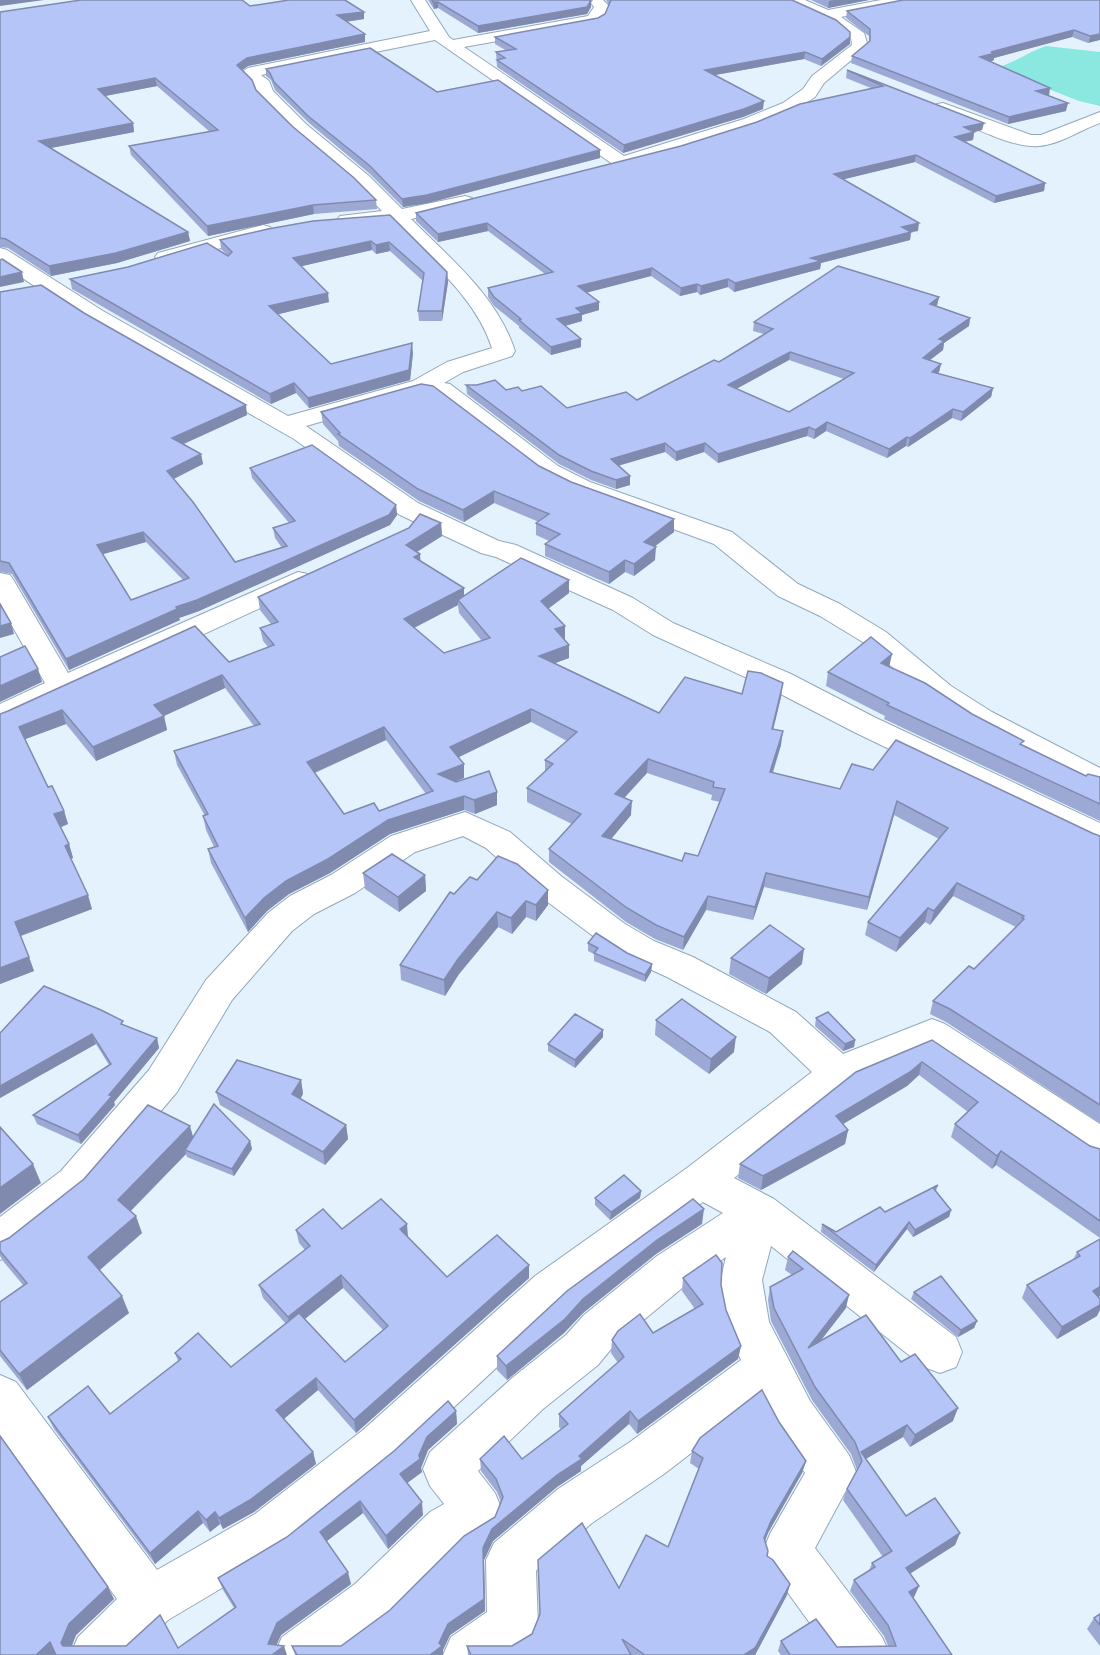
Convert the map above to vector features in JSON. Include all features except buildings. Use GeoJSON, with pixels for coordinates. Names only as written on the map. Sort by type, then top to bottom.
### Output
{"type":"FeatureCollection","features":[{"type":"Feature","properties":{"kind":"street"},"geometry":{"type":"LineString","coordinates":[[418,0],[446,40],[620,161]]}},
{"type":"Feature","properties":{"kind":"street"},"geometry":{"type":"LineString","coordinates":[[597,167],[739,127],[789,107],[809,93],[818,80],[860,46],[859,36],[841,22],[793,0]]}},
{"type":"Feature","properties":{"kind":"street"},"geometry":{"type":"LineString","coordinates":[[826,15],[904,0]]}},
{"type":"Feature","properties":{"kind":"street"},"geometry":{"type":"LineString","coordinates":[[287,424],[421,386],[455,367],[504,351],[498,332],[481,303],[362,180],[301,129],[265,93],[263,85],[248,73],[446,40],[592,20],[598,17],[598,11],[602,6],[598,3]]}},
{"type":"Feature","properties":{"kind":"street"},"geometry":{"type":"LineString","coordinates":[[835,65],[855,73]]}},
{"type":"Feature","properties":{"kind":"street"},"geometry":{"type":"LineString","coordinates":[[927,102],[1029,141],[1059,135],[1100,117]]}},
{"type":"Feature","properties":{"kind":"street"},"geometry":{"type":"LineString","coordinates":[[324,221],[397,216],[429,211],[483,197]]}},
{"type":"Feature","properties":{"kind":"street"},"geometry":{"type":"LineString","coordinates":[[144,263],[211,243],[280,228]]}},
{"type":"Feature","properties":{"kind":"street"},"geometry":{"type":"LineString","coordinates":[[0,254],[35,287],[287,424],[322,446],[408,522],[506,551],[623,604],[663,629],[780,681],[865,725],[1100,837]]}},
{"type":"Feature","properties":{"kind":"street"},"geometry":{"type":"LineString","coordinates":[[35,287],[74,279]]}},
{"type":"Feature","properties":{"kind":"street"},"geometry":{"type":"LineString","coordinates":[[421,386],[442,388],[549,471],[581,487],[723,538],[788,590],[830,610],[876,638],[940,693],[1033,747],[1100,781]]}},
{"type":"Feature","properties":{"kind":"street"},"geometry":{"type":"LineString","coordinates":[[0,716],[323,568]]}},
{"type":"Feature","properties":{"kind":"street"},"geometry":{"type":"LineString","coordinates":[[0,581],[62,687]]}},
{"type":"Feature","properties":{"kind":"street"},"geometry":{"type":"LineString","coordinates":[[0,1241],[75,1183],[163,1082],[219,990],[280,922],[302,905],[343,884],[403,844],[465,823],[498,840],[558,892],[613,933],[641,950],[680,967],[783,1022],[838,1072]]}},
{"type":"Feature","properties":{"kind":"street"},"geometry":{"type":"LineString","coordinates":[[96,1655],[150,1602],[272,1531],[379,1446],[550,1290],[701,1180],[838,1072],[932,1034],[1100,1145]]}},
{"type":"Feature","properties":{"kind":"street"},"geometry":{"type":"LineString","coordinates":[[701,1180],[759,1212],[940,1352]]}},
{"type":"Feature","properties":{"kind":"street"},"geometry":{"type":"LineString","coordinates":[[759,1212],[741,1280],[747,1323],[767,1368],[794,1417],[832,1472],[787,1551],[864,1655]]}},
{"type":"Feature","properties":{"kind":"street"},"geometry":{"type":"LineString","coordinates":[[300,1655],[373,1602],[447,1529],[478,1510],[447,1469],[527,1394],[582,1350],[600,1329],[672,1270],[759,1212]]}},
{"type":"Feature","properties":{"kind":"street"},"geometry":{"type":"LineString","coordinates":[[469,1655],[513,1624],[511,1560],[575,1506],[647,1458],[767,1368]]}},
{"type":"Feature","properties":{"kind":"street"},"geometry":{"type":"LineString","coordinates":[[0,1397],[150,1602]]}},
{"type":"Feature","properties":{"kind":"shaded area"},"geometry":{"type":"Polygon","coordinates":[[[1046,46],[1100,52],[1100,106],[1079,101],[995,68],[1046,46]]]}}]}
